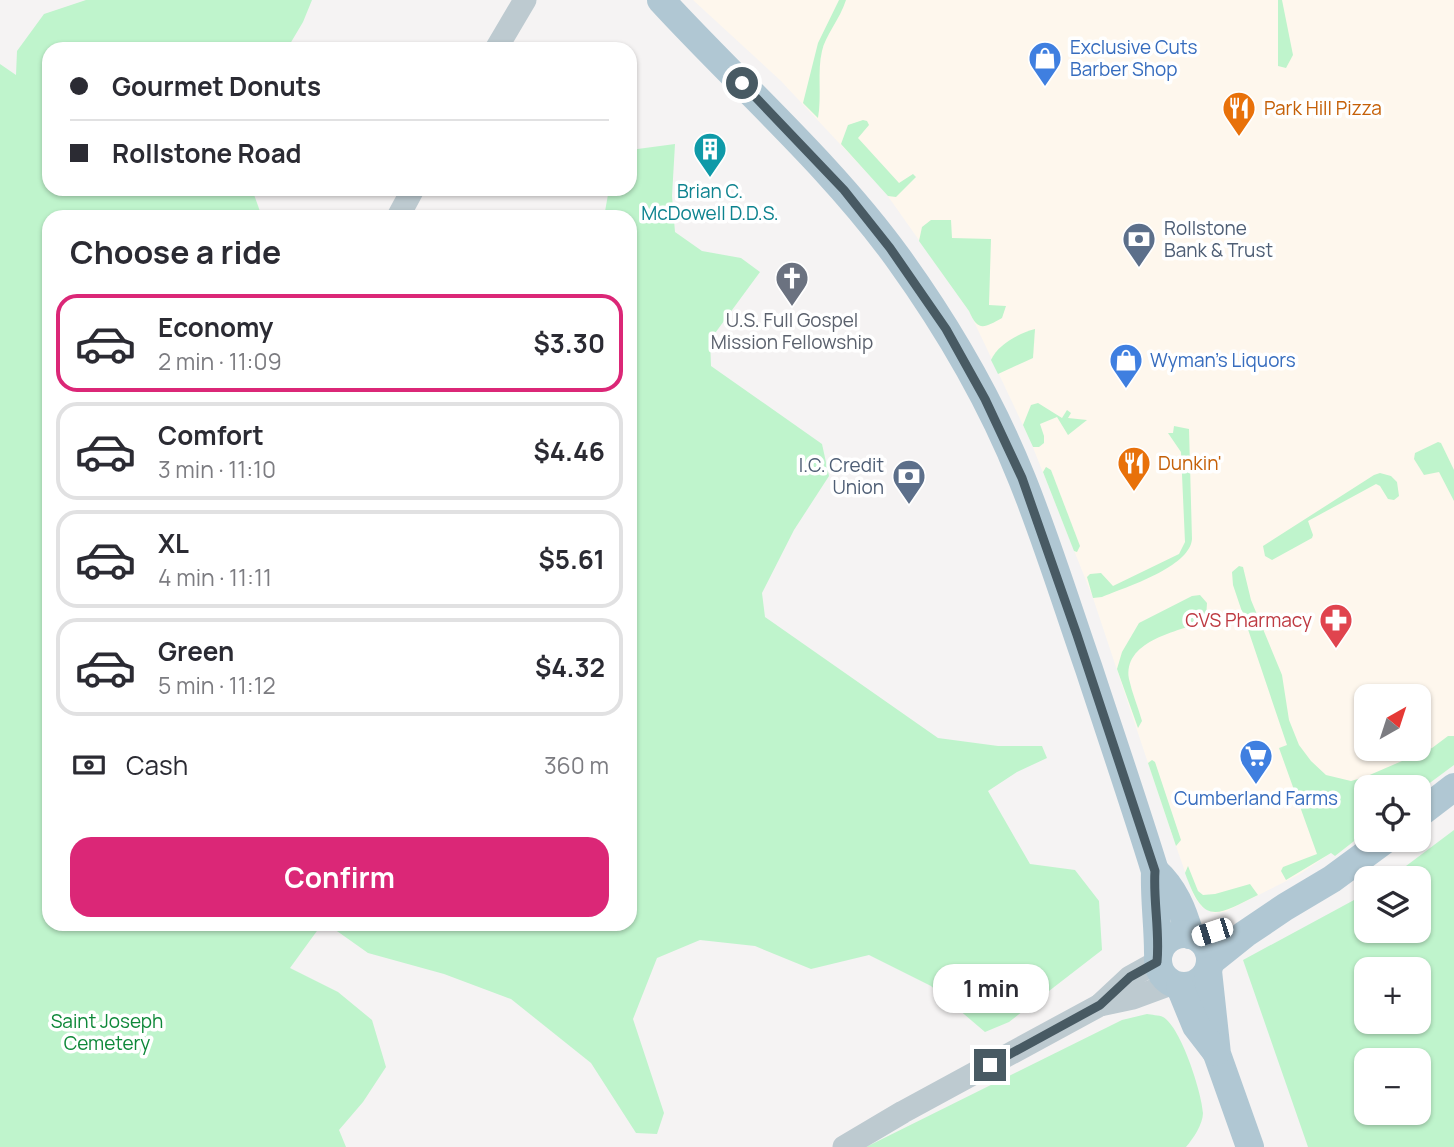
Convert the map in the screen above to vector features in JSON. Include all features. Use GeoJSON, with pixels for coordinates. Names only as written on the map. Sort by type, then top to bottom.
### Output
{"type":"FeatureCollection","features":[{"type":"Feature","properties":{"kind":"main road"},"geometry":{"type":"LineString","coordinates":[[661,0],[844,190],[908,273],[946,329],[985,399],[1026,490],[1155,871],[1154,896],[1167,971]]}},
{"type":"Feature","properties":{"kind":"main road"},"geometry":{"type":"LineString","coordinates":[[1431,805],[1454,788]]}},
{"type":"Feature","properties":{"kind":"main road"},"geometry":{"type":"LineString","coordinates":[[1167,971],[1197,984],[1231,944],[1369,852]]}},
{"type":"Feature","properties":{"kind":"main road"},"geometry":{"type":"LineString","coordinates":[[1155,871],[1175,895],[1194,936],[1207,948],[1217,1054],[1250,1147]]}},
{"type":"Feature","properties":{"kind":"main road"},"geometry":{"type":"LineString","coordinates":[[1217,1054],[1196,1026],[1167,971],[1162,946],[1174,936],[1194,936],[1285,906]]}},
{"type":"Feature","properties":{"kind":"street"},"geometry":{"type":"LineString","coordinates":[[500,42],[525,0]]}},
{"type":"Feature","properties":{"kind":"street"},"geometry":{"type":"LineString","coordinates":[[844,1147],[1100,1005],[1130,977],[1167,971]]}},
{"type":"Feature","properties":{"kind":"shaded area"},"geometry":{"type":"Polygon","coordinates":[[[693,0],[1454,0],[1454,765],[1431,782],[1431,775],[1354,775],[1354,841],[1335,856],[1331,853],[1300,874],[1225,912],[1214,913],[1202,907],[1194,897],[1171,832],[1093,598],[1030,440],[969,311],[885,192],[781,81],[693,0]]]}},
{"type":"Feature","properties":{"kind":"green space","name":"Saint Joseph Cemetery"},"geometry":{"type":"Polygon","coordinates":[[[86,0],[312,0],[291,42],[42,42],[42,196],[254,196],[260,210],[42,210],[42,931],[317,931],[290,968],[338,992],[372,1020],[386,1067],[363,1102],[339,1130],[346,1147],[0,1147],[0,64],[16,75],[17,51],[44,14],[86,0]]]}},
{"type":"Feature","properties":{"kind":"green space"},"geometry":{"type":"Polygon","coordinates":[[[839,0],[846,0],[826,39],[821,59],[818,118],[803,103],[818,43],[839,0]]]}},
{"type":"Feature","properties":{"kind":"green space"},"geometry":{"type":"Polygon","coordinates":[[[1278,0],[1282,0],[1293,55],[1286,68],[1278,66],[1278,0]]]}},
{"type":"Feature","properties":{"kind":"green space"},"geometry":{"type":"Polygon","coordinates":[[[863,120],[869,125],[858,138],[899,183],[913,174],[916,177],[896,197],[888,196],[841,144],[848,125],[863,120]]]}},
{"type":"Feature","properties":{"kind":"green space"},"geometry":{"type":"Polygon","coordinates":[[[675,144],[672,196],[675,232],[702,251],[741,258],[760,272],[710,340],[711,366],[822,444],[829,476],[794,530],[762,593],[765,617],[938,738],[998,746],[1042,746],[1047,758],[1017,772],[988,791],[1030,864],[1075,870],[1099,901],[1102,950],[1009,1022],[985,1032],[931,986],[869,955],[811,969],[755,946],[700,940],[657,958],[633,1019],[664,1113],[657,1134],[636,1133],[591,1063],[511,999],[444,974],[368,953],[337,931],[637,931],[637,210],[605,210],[608,196],[637,196],[637,149],[675,144]]]}},
{"type":"Feature","properties":{"kind":"green space"},"geometry":{"type":"Polygon","coordinates":[[[931,220],[951,220],[952,238],[991,239],[989,305],[1006,306],[1002,318],[986,326],[975,322],[919,241],[922,227],[931,220]]]}},
{"type":"Feature","properties":{"kind":"green space"},"geometry":{"type":"Polygon","coordinates":[[[1035,329],[1033,358],[998,374],[991,360],[994,354],[1010,340],[1035,329]]]}},
{"type":"Feature","properties":{"kind":"green space"},"geometry":{"type":"Polygon","coordinates":[[[1038,403],[1062,418],[1067,410],[1071,413],[1068,418],[1087,420],[1068,435],[1057,417],[1040,424],[1044,443],[1033,447],[1023,425],[1031,405],[1038,403]]]}},
{"type":"Feature","properties":{"kind":"green space"},"geometry":{"type":"Polygon","coordinates":[[[1174,426],[1189,429],[1192,539],[1189,549],[1169,567],[1155,575],[1102,597],[1093,598],[1087,577],[1090,574],[1101,573],[1113,586],[1179,554],[1185,542],[1181,452],[1168,433],[1173,433],[1174,426]]]}},
{"type":"Feature","properties":{"kind":"green space"},"geometry":{"type":"Polygon","coordinates":[[[1441,443],[1454,470],[1454,501],[1439,472],[1424,475],[1414,459],[1415,453],[1441,443]]]}},
{"type":"Feature","properties":{"kind":"green space"},"geometry":{"type":"Polygon","coordinates":[[[1046,467],[1051,470],[1080,546],[1077,552],[1074,551],[1043,472],[1046,467]]]}},
{"type":"Feature","properties":{"kind":"green space"},"geometry":{"type":"Polygon","coordinates":[[[1380,473],[1391,476],[1397,482],[1399,496],[1394,500],[1388,499],[1376,484],[1308,521],[1312,538],[1272,560],[1265,556],[1263,546],[1380,473]]]}},
{"type":"Feature","properties":{"kind":"green space"},"geometry":{"type":"Polygon","coordinates":[[[1239,566],[1243,567],[1251,600],[1282,675],[1289,720],[1299,745],[1326,775],[1354,780],[1354,841],[1335,856],[1331,853],[1286,880],[1281,871],[1283,867],[1317,854],[1279,748],[1287,745],[1233,585],[1232,572],[1239,566]]]}},
{"type":"Feature","properties":{"kind":"green space"},"geometry":{"type":"Polygon","coordinates":[[[1200,595],[1207,603],[1206,618],[1200,623],[1152,640],[1134,656],[1129,666],[1129,679],[1142,721],[1138,728],[1117,669],[1122,652],[1139,623],[1192,596],[1200,595]]]}},
{"type":"Feature","properties":{"kind":"green space"},"geometry":{"type":"Polygon","coordinates":[[[1448,736],[1454,736],[1454,765],[1431,782],[1431,775],[1370,775],[1402,761],[1432,761],[1432,748],[1448,736]]]}},
{"type":"Feature","properties":{"kind":"green space"},"geometry":{"type":"Polygon","coordinates":[[[1152,760],[1155,762],[1181,840],[1176,846],[1148,763],[1152,760]]]}},
{"type":"Feature","properties":{"kind":"green space"},"geometry":{"type":"Polygon","coordinates":[[[1454,830],[1454,1147],[1308,1147],[1243,960],[1354,900],[1354,943],[1431,943],[1431,866],[1406,866],[1425,852],[1431,852],[1431,847],[1454,830]]]}},
{"type":"Feature","properties":{"kind":"green space"},"geometry":{"type":"Polygon","coordinates":[[[1188,866],[1198,891],[1203,895],[1250,884],[1258,895],[1231,908],[1212,912],[1205,909],[1192,890],[1185,873],[1188,866]]]}},
{"type":"Feature","properties":{"kind":"green space"},"geometry":{"type":"Polygon","coordinates":[[[1147,1014],[1163,1017],[1170,1023],[1195,1076],[1203,1117],[1186,1147],[866,1147],[1122,1020],[1147,1014]]]}},
{"type":"Feature","properties":{"kind":"place","name":"Exclusive Cuts Barber Shop"},"geometry":{"type":"Point","coordinates":[1045,88]}},
{"type":"Feature","properties":{"kind":"place","name":"Park Hill Pizza"},"geometry":{"type":"Point","coordinates":[1239,138]}},
{"type":"Feature","properties":{"kind":"place","name":"Brian C. McDowell D.D.S."},"geometry":{"type":"Point","coordinates":[710,179]}},
{"type":"Feature","properties":{"kind":"place","name":"Rollstone Bank & Trust"},"geometry":{"type":"Point","coordinates":[1139,269]}},
{"type":"Feature","properties":{"kind":"place","name":"U.S. Full Gospel Mission Fellowship"},"geometry":{"type":"Point","coordinates":[792,308]}},
{"type":"Feature","properties":{"kind":"place","name":"Wyman's Liquors"},"geometry":{"type":"Point","coordinates":[1126,390]}},
{"type":"Feature","properties":{"kind":"place","name":"Dunkin'"},"geometry":{"type":"Point","coordinates":[1134,493]}},
{"type":"Feature","properties":{"kind":"place","name":"I.C. Credit Union"},"geometry":{"type":"Point","coordinates":[909,506]}},
{"type":"Feature","properties":{"kind":"place","name":"CVS Pharmacy"},"geometry":{"type":"Point","coordinates":[1336,650]}},
{"type":"Feature","properties":{"kind":"place","name":"Cumberland Farms"},"geometry":{"type":"Point","coordinates":[1256,786]}},
{"type":"Feature","properties":{"kind":"route"},"geometry":{"type":"LineString","coordinates":[[742,83],[844,190],[890,248],[946,329],[985,399],[1022,478],[1155,871],[1157,962],[1130,977],[1100,1005],[990,1065]]}}]}
